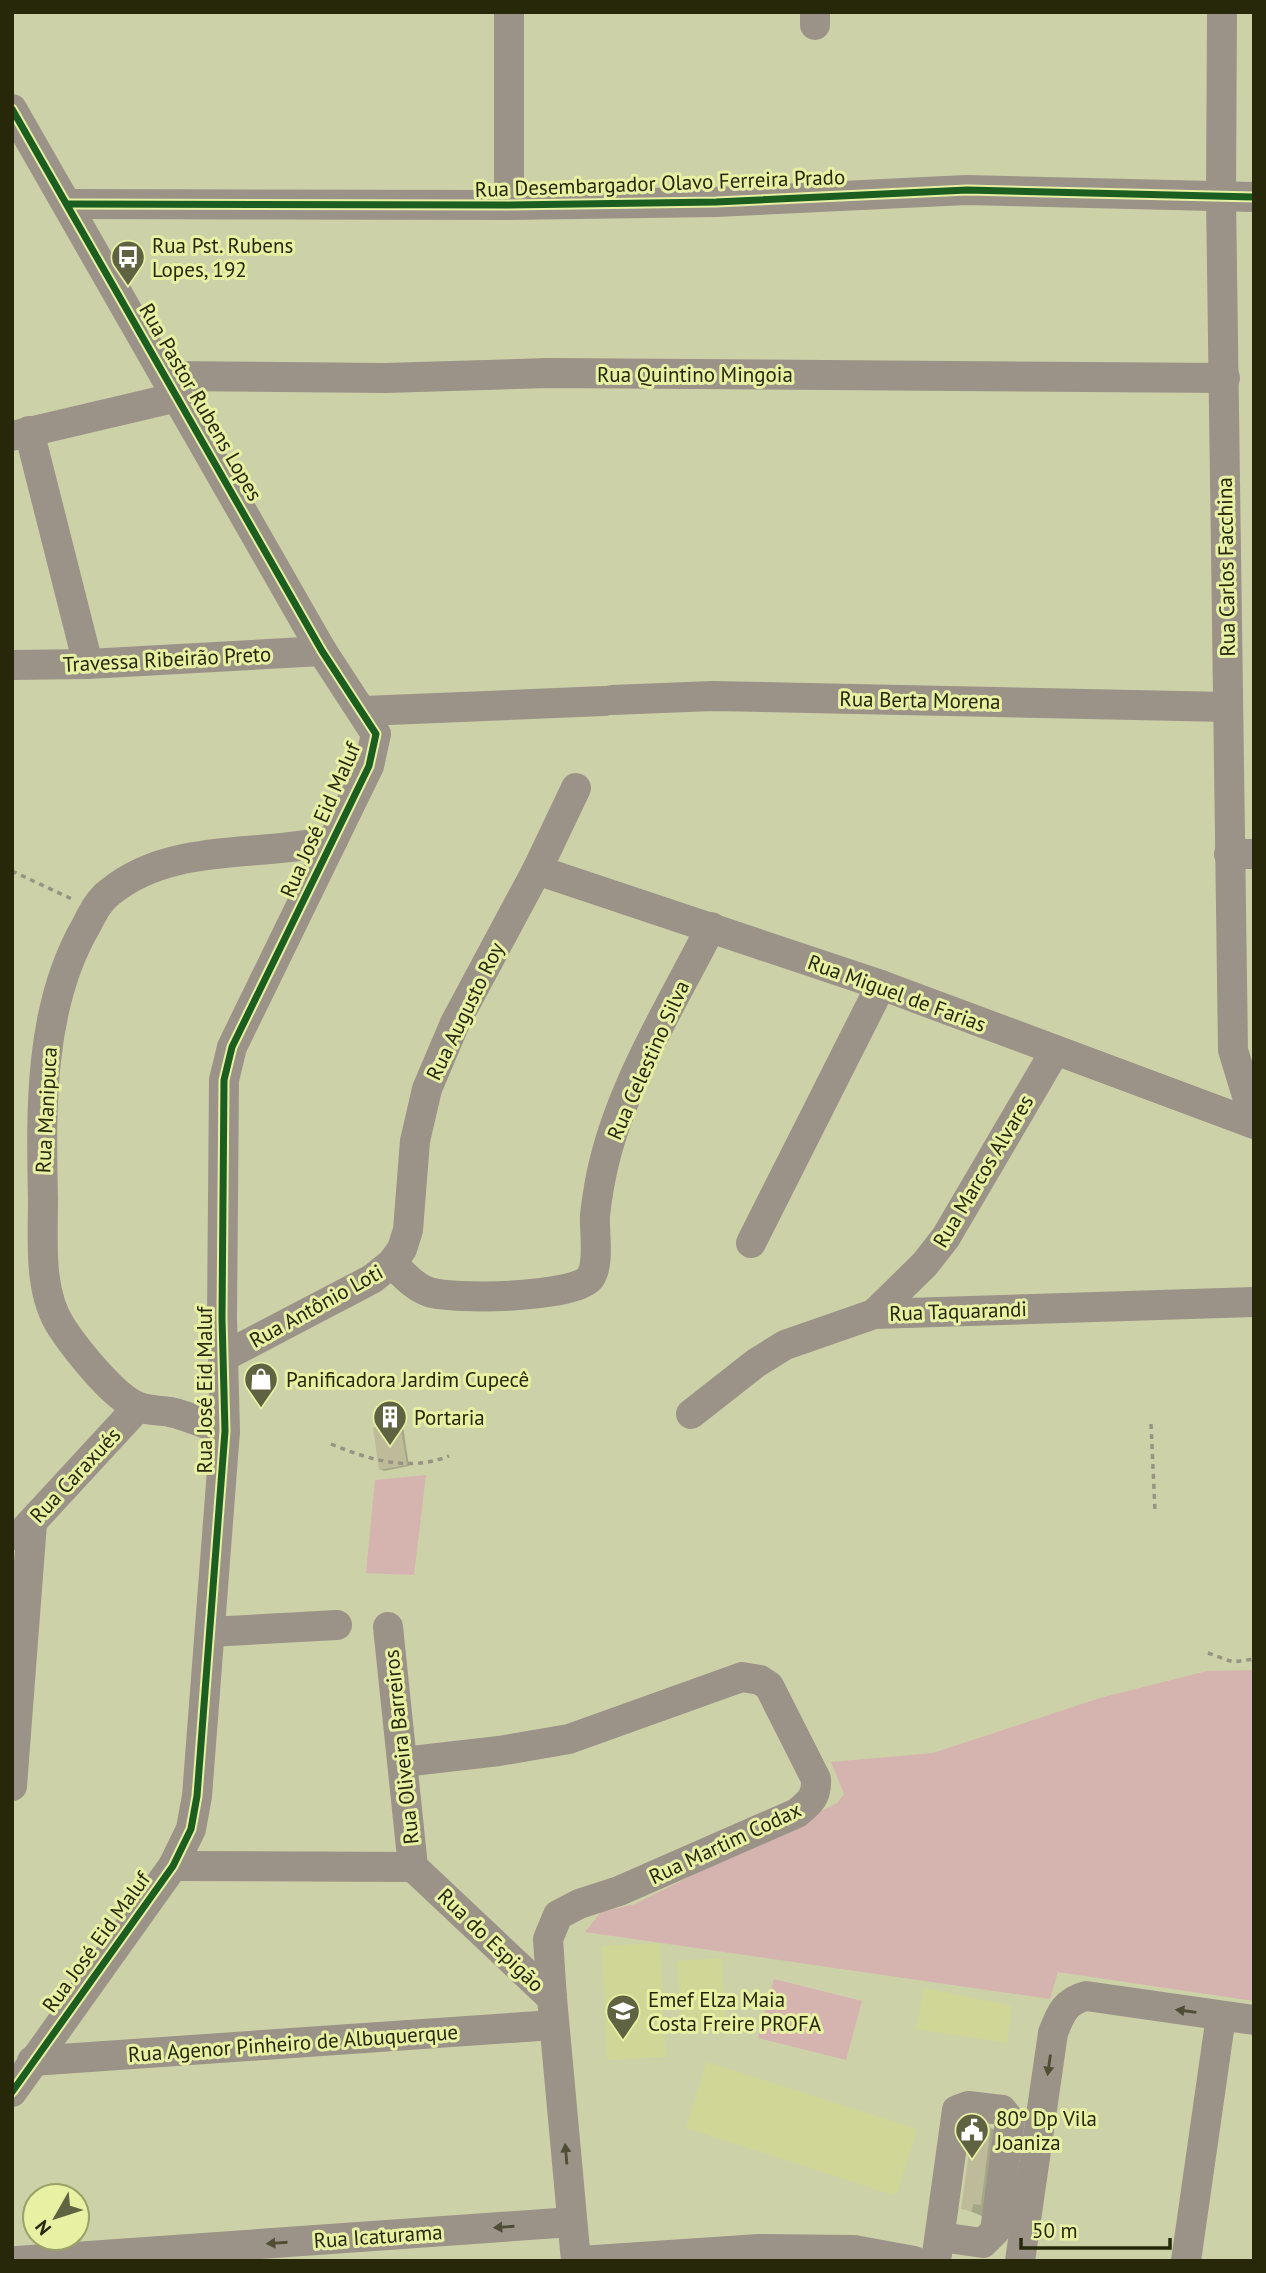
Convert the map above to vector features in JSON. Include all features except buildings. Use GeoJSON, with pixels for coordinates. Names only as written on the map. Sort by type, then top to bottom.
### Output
{"type":"FeatureCollection","features":[{"type":"Feature","properties":{"kind":"street"},"geometry":{"type":"LineString","coordinates":[[509,12],[509,205]]}},
{"type":"Feature","properties":{"kind":"street","name":"Rua Carlos Facchina"},"geometry":{"type":"LineString","coordinates":[[1222,12],[1221,197],[1228,707],[1241,854],[1233,1050],[1254,1122]]}},
{"type":"Feature","properties":{"kind":"street","name":"Rua Pastor Rubens Lopes"},"geometry":{"type":"LineString","coordinates":[[12,109],[322,651],[363,711]]}},
{"type":"Feature","properties":{"kind":"street","name":"Rua Desembargador Olavo Ferreira Prado"},"geometry":{"type":"LineString","coordinates":[[67,204],[509,205],[716,202],[967,190],[1254,197]]}},
{"type":"Feature","properties":{"kind":"street","name":"Rua Quintino Mingoia"},"geometry":{"type":"LineString","coordinates":[[20,433],[172,387],[548,373],[1224,378]]}},
{"type":"Feature","properties":{"kind":"street"},"geometry":{"type":"LineString","coordinates":[[20,433],[88,664]]}},
{"type":"Feature","properties":{"kind":"street","name":"Travessa Ribeirão Preto"},"geometry":{"type":"LineString","coordinates":[[12,665],[88,664],[322,651]]}},
{"type":"Feature","properties":{"kind":"street","name":"Rua Berta Morena"},"geometry":{"type":"LineString","coordinates":[[363,711],[713,696],[1228,707]]}},
{"type":"Feature","properties":{"kind":"street","name":"Rua José Eid Maluf"},"geometry":{"type":"LineString","coordinates":[[12,2091],[173,1866],[191,1829],[197,1796],[225,1431],[223,1080],[232,1047],[374,752],[376,734],[363,711]]}},
{"type":"Feature","properties":{"kind":"street","name":"Rua Augusto Roy"},"geometry":{"type":"LineString","coordinates":[[397,1256],[412,1202],[415,1141],[426,1089],[455,1023],[537,870],[576,788]]}},
{"type":"Feature","properties":{"kind":"street","name":"Rua Manipuca"},"geometry":{"type":"LineString","coordinates":[[138,1407],[119,1393],[61,1327],[48,1298],[44,1264],[41,1120],[46,1059],[75,946],[95,910],[116,887],[148,869],[187,857],[305,847],[333,840]]}},
{"type":"Feature","properties":{"kind":"street","name":"Rua Miguel de Farias"},"geometry":{"type":"LineString","coordinates":[[537,870],[881,985],[1254,1122]]}},
{"type":"Feature","properties":{"kind":"street","name":"Rua Celestino Silva"},"geometry":{"type":"LineString","coordinates":[[397,1256],[411,1282],[440,1295],[537,1293],[570,1289],[589,1279],[594,1270],[595,1213],[604,1163],[619,1115],[712,927]]}},
{"type":"Feature","properties":{"kind":"street"},"geometry":{"type":"LineString","coordinates":[[751,1243],[881,985]]}},
{"type":"Feature","properties":{"kind":"street","name":"Rua Marcos Alvares"},"geometry":{"type":"LineString","coordinates":[[874,1314],[925,1264],[946,1237],[1055,1051]]}},
{"type":"Feature","properties":{"kind":"street","name":"Rua Antônio Loti"},"geometry":{"type":"LineString","coordinates":[[223,1356],[372,1279],[397,1256]]}},
{"type":"Feature","properties":{"kind":"street","name":"Rua Taquarandi"},"geometry":{"type":"LineString","coordinates":[[691,1413],[756,1363],[785,1345],[874,1314],[1254,1302]]}},
{"type":"Feature","properties":{"kind":"street"},"geometry":{"type":"LineString","coordinates":[[138,1407],[172,1412],[225,1431]]}},
{"type":"Feature","properties":{"kind":"street","name":"Rua Caraxués"},"geometry":{"type":"LineString","coordinates":[[22,1533],[138,1407]]}},
{"type":"Feature","properties":{"kind":"street"},"geometry":{"type":"LineString","coordinates":[[12,1786],[22,1533]]}},
{"type":"Feature","properties":{"kind":"street"},"geometry":{"type":"LineString","coordinates":[[210,1632],[337,1625]]}},
{"type":"Feature","properties":{"kind":"street","name":"Rua Oliveira Barreiros"},"geometry":{"type":"LineString","coordinates":[[388,1627],[414,1867]]}},
{"type":"Feature","properties":{"kind":"street","name":"Rua Martim Codax"},"geometry":{"type":"LineString","coordinates":[[403,1762],[499,1751],[569,1739],[742,1677],[760,1680],[768,1686],[816,1779],[816,1791],[811,1801],[797,1814],[619,1891],[579,1903],[558,1914],[548,1939],[552,2012]]}},
{"type":"Feature","properties":{"kind":"street"},"geometry":{"type":"LineString","coordinates":[[173,1866],[414,1867]]}},
{"type":"Feature","properties":{"kind":"street","name":"Rua do Espigão"},"geometry":{"type":"LineString","coordinates":[[414,1867],[552,2012]]}},
{"type":"Feature","properties":{"kind":"street"},"geometry":{"type":"LineString","coordinates":[[1020,2261],[1053,2033],[1059,2017],[1070,2002],[1086,1996],[1254,2020]]}},
{"type":"Feature","properties":{"kind":"street"},"geometry":{"type":"LineString","coordinates":[[552,2012],[572,2222],[590,2260],[759,2249],[914,2261]]}},
{"type":"Feature","properties":{"kind":"street","name":"Rua Agenor Pinheiro de Albuquerque"},"geometry":{"type":"LineString","coordinates":[[32,2061],[552,2012]]}},
{"type":"Feature","properties":{"kind":"street"},"geometry":{"type":"LineString","coordinates":[[1186,2261],[1221,2016]]}},
{"type":"Feature","properties":{"kind":"street","name":"Rua Icaturama"},"geometry":{"type":"LineString","coordinates":[[17,2261],[572,2222]]}},
{"type":"Feature","properties":{"kind":"path"},"geometry":{"type":"LineString","coordinates":[[12,871],[95,910]]}},
{"type":"Feature","properties":{"kind":"path"},"geometry":{"type":"LineString","coordinates":[[1151,1424],[1155,1511]]}},
{"type":"Feature","properties":{"kind":"path"},"geometry":{"type":"LineString","coordinates":[[331,1444],[368,1459],[400,1464],[431,1463],[449,1456]]}},
{"type":"Feature","properties":{"kind":"path"},"geometry":{"type":"LineString","coordinates":[[1208,1653],[1233,1662],[1254,1659]]}},
{"type":"Feature","properties":{"kind":"shaded area"},"geometry":{"type":"Polygon","coordinates":[[[426,1475],[414,1575],[366,1573],[375,1480],[426,1475]]]}},
{"type":"Feature","properties":{"kind":"shaded area"},"geometry":{"type":"Polygon","coordinates":[[[1254,1670],[1254,2001],[1058,1972],[1050,1999],[585,1932],[601,1912],[635,1904],[837,1803],[844,1794],[831,1762],[933,1753],[1100,1698],[1207,1671],[1254,1670]]]}},
{"type":"Feature","properties":{"kind":"shaded area"},"geometry":{"type":"Polygon","coordinates":[[[660,1943],[666,2057],[607,2060],[602,1946],[660,1943]]]}},
{"type":"Feature","properties":{"kind":"shaded area"},"geometry":{"type":"Polygon","coordinates":[[[721,1958],[727,2028],[682,2031],[677,1961],[721,1958]]]}},
{"type":"Feature","properties":{"kind":"shaded area"},"geometry":{"type":"Polygon","coordinates":[[[774,1979],[862,2001],[846,2060],[758,2038],[774,1979]]]}},
{"type":"Feature","properties":{"kind":"shaded area"},"geometry":{"type":"Polygon","coordinates":[[[924,1988],[1012,2006],[1007,2043],[916,2029],[924,1988]]]}},
{"type":"Feature","properties":{"kind":"shaded area"},"geometry":{"type":"Polygon","coordinates":[[[707,2062],[917,2129],[896,2196],[686,2128],[707,2062]]]}},
{"type":"Feature","properties":{"kind":"cycle path"},"geometry":{"type":"LineString","coordinates":[[12,109],[322,651],[376,734],[369,766],[232,1047],[224,1080],[222,1318],[225,1431],[197,1796],[191,1829],[173,1866],[12,2092]]}},
{"type":"Feature","properties":{"kind":"cycle path"},"geometry":{"type":"LineString","coordinates":[[67,204],[509,205],[716,202],[967,190],[1254,197]]}},
{"type":"Feature","properties":{"kind":"place","name":"Rua Pst. Rubens Lopes, 192"},"geometry":{"type":"Point","coordinates":[128,287]}},
{"type":"Feature","properties":{"kind":"place","name":"Panificadora Jardim Cupecê"},"geometry":{"type":"Point","coordinates":[261,1409]}},
{"type":"Feature","properties":{"kind":"place","name":"Portaria"},"geometry":{"type":"Point","coordinates":[390,1447]}},
{"type":"Feature","properties":{"kind":"place","name":"Emef Elza Maia Costa Freire PROFA"},"geometry":{"type":"Point","coordinates":[623,2041]}},
{"type":"Feature","properties":{"kind":"place","name":"80º Dp Vila Joaniza"},"geometry":{"type":"Point","coordinates":[972,2160]}}]}
